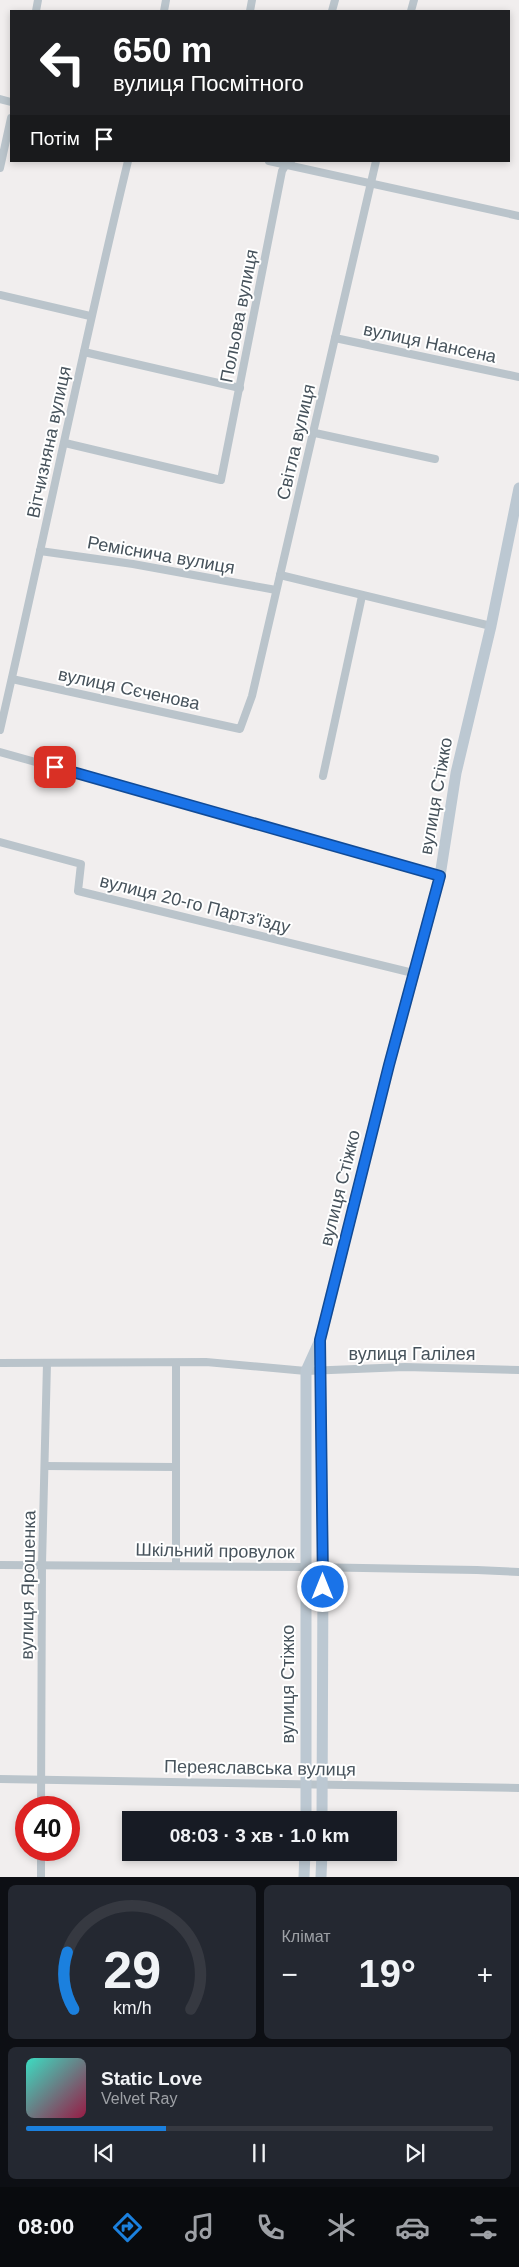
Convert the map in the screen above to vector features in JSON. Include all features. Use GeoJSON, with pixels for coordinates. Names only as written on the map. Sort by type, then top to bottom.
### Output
{"type":"FeatureCollection","features":[{"type":"Feature","properties":{"kind":"street"},"geometry":{"type":"LineString","coordinates":[[0,168],[10,123]]}},
{"type":"Feature","properties":{"kind":"street","name":"Вітчизняна вулиця"},"geometry":{"type":"LineString","coordinates":[[0,730],[65,443],[90,316],[128,162]]}},
{"type":"Feature","properties":{"kind":"street"},"geometry":{"type":"LineString","coordinates":[[275,162],[519,216]]}},
{"type":"Feature","properties":{"kind":"street","name":"Світла вулиця"},"geometry":{"type":"LineString","coordinates":[[240,729],[252,696],[315,433],[376,162]]}},
{"type":"Feature","properties":{"kind":"street","name":"Польова вулиця"},"geometry":{"type":"LineString","coordinates":[[65,443],[220,480],[288,164]]}},
{"type":"Feature","properties":{"kind":"street"},"geometry":{"type":"LineString","coordinates":[[0,295],[90,316]]}},
{"type":"Feature","properties":{"kind":"street","name":"вулиця Нансена"},"geometry":{"type":"LineString","coordinates":[[335,338],[519,378]]}},
{"type":"Feature","properties":{"kind":"street"},"geometry":{"type":"LineString","coordinates":[[84,352],[240,388]]}},
{"type":"Feature","properties":{"kind":"street"},"geometry":{"type":"LineString","coordinates":[[315,433],[435,459]]}},
{"type":"Feature","properties":{"kind":"street","name":"вулиця Стіжко"},"geometry":{"type":"LineString","coordinates":[[306,1811],[306,1371],[320,1340],[413,973],[440,876],[456,773],[491,626],[519,488]]}},
{"type":"Feature","properties":{"kind":"street","name":"Реміснича вулиця"},"geometry":{"type":"LineString","coordinates":[[40,551],[133,564],[276,590]]}},
{"type":"Feature","properties":{"kind":"street"},"geometry":{"type":"LineString","coordinates":[[280,575],[491,626]]}},
{"type":"Feature","properties":{"kind":"street"},"geometry":{"type":"LineString","coordinates":[[323,776],[362,596]]}},
{"type":"Feature","properties":{"kind":"street","name":"вулиця Сєченова"},"geometry":{"type":"LineString","coordinates":[[12,678],[240,729]]}},
{"type":"Feature","properties":{"kind":"street"},"geometry":{"type":"LineString","coordinates":[[0,752],[440,876]]}},
{"type":"Feature","properties":{"kind":"street","name":"вулиця 20-го Партз'їзду"},"geometry":{"type":"LineString","coordinates":[[0,842],[81,864],[78,891],[413,973]]}},
{"type":"Feature","properties":{"kind":"street","name":"вулиця Стіжко"},"geometry":{"type":"LineString","coordinates":[[320,1340],[322,1370],[323,1567],[322,1811]]}},
{"type":"Feature","properties":{"kind":"street"},"geometry":{"type":"LineString","coordinates":[[176,1362],[174,1467],[176,1566]]}},
{"type":"Feature","properties":{"kind":"street","name":"вулиця Галілея"},"geometry":{"type":"LineString","coordinates":[[0,1363],[206,1362],[306,1371],[405,1367],[519,1370]]}},
{"type":"Feature","properties":{"kind":"street","name":"вулиця Ярошенка"},"geometry":{"type":"LineString","coordinates":[[41,1796],[42,1564],[48,1363]]}},
{"type":"Feature","properties":{"kind":"street"},"geometry":{"type":"LineString","coordinates":[[45,1466],[174,1467]]}},
{"type":"Feature","properties":{"kind":"street","name":"Шкільний провулок"},"geometry":{"type":"LineString","coordinates":[[0,1565],[323,1567],[519,1572]]}},
{"type":"Feature","properties":{"kind":"street","name":"Переяславська вулиця"},"geometry":{"type":"LineString","coordinates":[[0,1779],[519,1788]]}},
{"type":"Feature","properties":{"kind":"street"},"geometry":{"type":"LineString","coordinates":[[41,1861],[41,1877]]}},
{"type":"Feature","properties":{"kind":"street"},"geometry":{"type":"LineString","coordinates":[[304,1877],[305,1861]]}},
{"type":"Feature","properties":{"kind":"street"},"geometry":{"type":"LineString","coordinates":[[321,1877],[322,1861]]}},
{"type":"Feature","properties":{"kind":"route"},"geometry":{"type":"LineString","coordinates":[[55,767],[440,876],[389,1065],[320,1340],[322,1370],[323,1587]]}}]}
